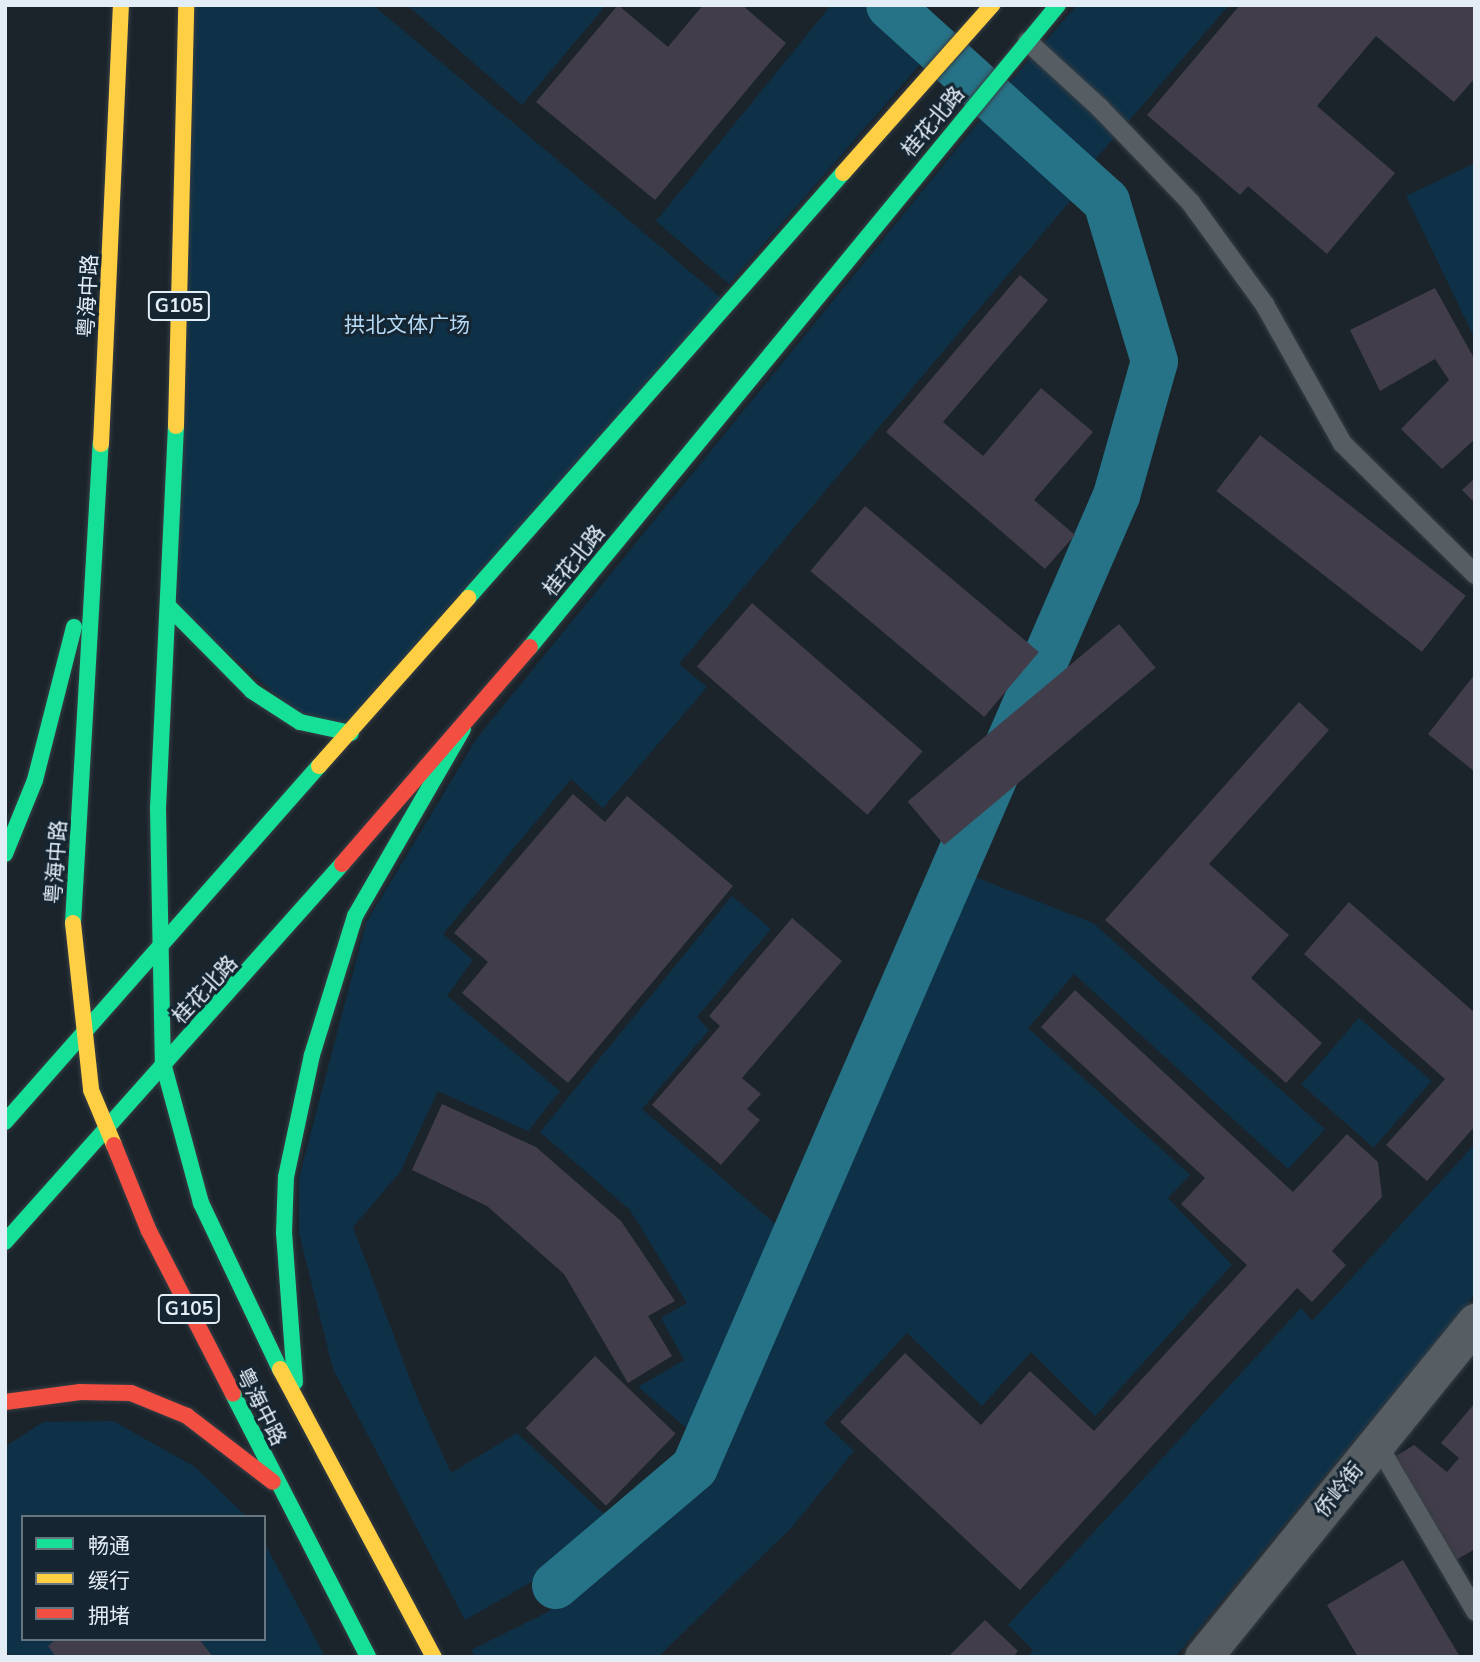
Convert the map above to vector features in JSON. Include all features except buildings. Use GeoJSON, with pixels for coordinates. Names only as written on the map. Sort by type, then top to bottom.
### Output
{"type":"FeatureCollection","features":[{"type":"Feature","properties":{"kind":"main road","name":"粤海中路"},"geometry":{"type":"LineString","coordinates":[[121,5],[97,533],[72,914],[91,1090],[104,1128],[149,1231],[368,1657]]}},
{"type":"Feature","properties":{"kind":"main road","name":"粤海中路"},"geometry":{"type":"LineString","coordinates":[[187,5],[169,607],[158,809],[163,941],[163,1063],[201,1203],[296,1402],[434,1657]]}},
{"type":"Feature","properties":{"kind":"main road","name":"桂花北路"},"geometry":{"type":"LineString","coordinates":[[5,1122],[992,5]]}},
{"type":"Feature","properties":{"kind":"main road","name":"桂花北路"},"geometry":{"type":"LineString","coordinates":[[5,1242],[463,729],[961,117],[1058,5]]}},
{"type":"Feature","properties":{"kind":"main road"},"geometry":{"type":"LineString","coordinates":[[5,854],[35,780],[97,533]]}},
{"type":"Feature","properties":{"kind":"main road"},"geometry":{"type":"LineString","coordinates":[[169,607],[252,691],[300,722],[351,733]]}},
{"type":"Feature","properties":{"kind":"main road"},"geometry":{"type":"LineString","coordinates":[[296,1402],[284,1233],[286,1188],[312,1055],[355,916],[463,729]]}},
{"type":"Feature","properties":{"kind":"main road"},"geometry":{"type":"LineString","coordinates":[[5,1402],[80,1392],[131,1393],[187,1416],[280,1487]]}},
{"type":"Feature","properties":{"kind":"street","name":"侨岭街"},"geometry":{"type":"LineString","coordinates":[[1203,1657],[1475,1322]]}},
{"type":"Feature","properties":{"kind":"lane"},"geometry":{"type":"LineString","coordinates":[[1027,41],[1099,107],[1190,202],[1264,304],[1342,443],[1475,574]]}},
{"type":"Feature","properties":{"kind":"lane"},"geometry":{"type":"LineString","coordinates":[[1376,1442],[1475,1611]]}},
{"type":"Feature","properties":{"kind":"green space","name":"拱北文体广场"},"geometry":{"type":"Polygon","coordinates":[[[194,5],[373,5],[726,302],[348,728],[298,714],[174,605],[194,5]]]}},
{"type":"Feature","properties":{"kind":"green space"},"geometry":{"type":"Polygon","coordinates":[[[407,5],[606,5],[522,105],[407,5]]]}},
{"type":"Feature","properties":{"kind":"green space"},"geometry":{"type":"Polygon","coordinates":[[[831,5],[870,5],[925,59],[729,284],[656,221],[831,5]]]}},
{"type":"Feature","properties":{"kind":"green space"},"geometry":{"type":"Polygon","coordinates":[[[1077,5],[1229,5],[1088,168],[1003,90],[1077,5]]]}},
{"type":"Feature","properties":{"kind":"green space"},"geometry":{"type":"Polygon","coordinates":[[[985,114],[1076,194],[679,664],[707,687],[603,808],[571,779],[443,934],[473,960],[447,996],[560,1091],[528,1131],[438,1091],[400,1172],[353,1227],[416,1395],[451,1473],[517,1433],[605,1515],[549,1572],[465,1620],[333,1369],[299,1233],[299,1178],[366,923],[477,738],[985,114]]]}},
{"type":"Feature","properties":{"kind":"green space"},"geometry":{"type":"Polygon","coordinates":[[[1475,163],[1475,339],[1406,196],[1475,163]]]}},
{"type":"Feature","properties":{"kind":"green space"},"geometry":{"type":"Polygon","coordinates":[[[970,875],[1093,923],[1325,1129],[1288,1169],[1074,974],[1028,1028],[1190,1175],[1168,1198],[1232,1265],[1095,1416],[1031,1352],[982,1406],[907,1333],[824,1423],[854,1451],[792,1527],[658,1657],[475,1657],[471,1650],[548,1612],[712,1484],[970,875]]]}},
{"type":"Feature","properties":{"kind":"green space"},"geometry":{"type":"Polygon","coordinates":[[[732,896],[771,929],[697,1017],[709,1030],[642,1109],[781,1229],[695,1435],[638,1387],[684,1360],[661,1318],[687,1303],[630,1210],[540,1132],[732,896]]]}},
{"type":"Feature","properties":{"kind":"green space"},"geometry":{"type":"Polygon","coordinates":[[[1359,1018],[1431,1081],[1374,1147],[1301,1084],[1359,1018]]]}},
{"type":"Feature","properties":{"kind":"green space"},"geometry":{"type":"Polygon","coordinates":[[[1475,1144],[1475,1294],[1175,1657],[1028,1657],[1033,1650],[1008,1625],[1301,1308],[1312,1321],[1475,1144]]]}},
{"type":"Feature","properties":{"kind":"green space"},"geometry":{"type":"Polygon","coordinates":[[[113,1421],[195,1467],[245,1515],[21,1515],[21,1641],[266,1641],[266,1546],[325,1657],[11,1657],[5,1649],[5,1447],[43,1422],[113,1421]]]}},
{"type":"Feature","properties":{"kind":"waterway"},"geometry":{"type":"LineString","coordinates":[[555,1585],[694,1467],[1116,495],[1154,361],[1106,201],[889,5]]}},
{"type":"Feature","properties":{"kind":"traffic: fast"},"geometry":{"type":"LineString","coordinates":[[530,647],[1058,5]]}},
{"type":"Feature","properties":{"kind":"traffic: fast"},"geometry":{"type":"LineString","coordinates":[[468,598],[843,173]]}},
{"type":"Feature","properties":{"kind":"traffic: fast"},"geometry":{"type":"LineString","coordinates":[[176,426],[158,809],[163,1063],[201,1203],[280,1369]]}},
{"type":"Feature","properties":{"kind":"traffic: fast"},"geometry":{"type":"LineString","coordinates":[[73,923],[101,444]]}},
{"type":"Feature","properties":{"kind":"traffic: fast"},"geometry":{"type":"LineString","coordinates":[[169,607],[252,691],[300,722],[351,733]]}},
{"type":"Feature","properties":{"kind":"traffic: fast"},"geometry":{"type":"LineString","coordinates":[[5,854],[35,780],[74,627]]}},
{"type":"Feature","properties":{"kind":"traffic: fast"},"geometry":{"type":"LineString","coordinates":[[295,1382],[284,1233],[286,1177],[312,1055],[355,916],[463,729]]}},
{"type":"Feature","properties":{"kind":"traffic: fast"},"geometry":{"type":"LineString","coordinates":[[5,1122],[319,766]]}},
{"type":"Feature","properties":{"kind":"traffic: fast"},"geometry":{"type":"LineString","coordinates":[[5,1242],[342,864]]}},
{"type":"Feature","properties":{"kind":"traffic: fast"},"geometry":{"type":"LineString","coordinates":[[233,1394],[368,1657]]}},
{"type":"Feature","properties":{"kind":"traffic: slow"},"geometry":{"type":"LineString","coordinates":[[101,444],[121,5]]}},
{"type":"Feature","properties":{"kind":"traffic: slow"},"geometry":{"type":"LineString","coordinates":[[176,426],[186,5]]}},
{"type":"Feature","properties":{"kind":"traffic: slow"},"geometry":{"type":"LineString","coordinates":[[843,173],[992,5]]}},
{"type":"Feature","properties":{"kind":"traffic: slow"},"geometry":{"type":"LineString","coordinates":[[319,766],[468,598]]}},
{"type":"Feature","properties":{"kind":"traffic: slow"},"geometry":{"type":"LineString","coordinates":[[73,923],[91,1090],[114,1145]]}},
{"type":"Feature","properties":{"kind":"traffic: slow"},"geometry":{"type":"LineString","coordinates":[[280,1369],[434,1657]]}},
{"type":"Feature","properties":{"kind":"traffic: jam"},"geometry":{"type":"LineString","coordinates":[[342,864],[530,647]]}},
{"type":"Feature","properties":{"kind":"traffic: jam"},"geometry":{"type":"LineString","coordinates":[[114,1145],[149,1231],[233,1394]]}},
{"type":"Feature","properties":{"kind":"traffic: jam"},"geometry":{"type":"LineString","coordinates":[[5,1402],[80,1392],[131,1393],[187,1416],[273,1482]]}}]}
